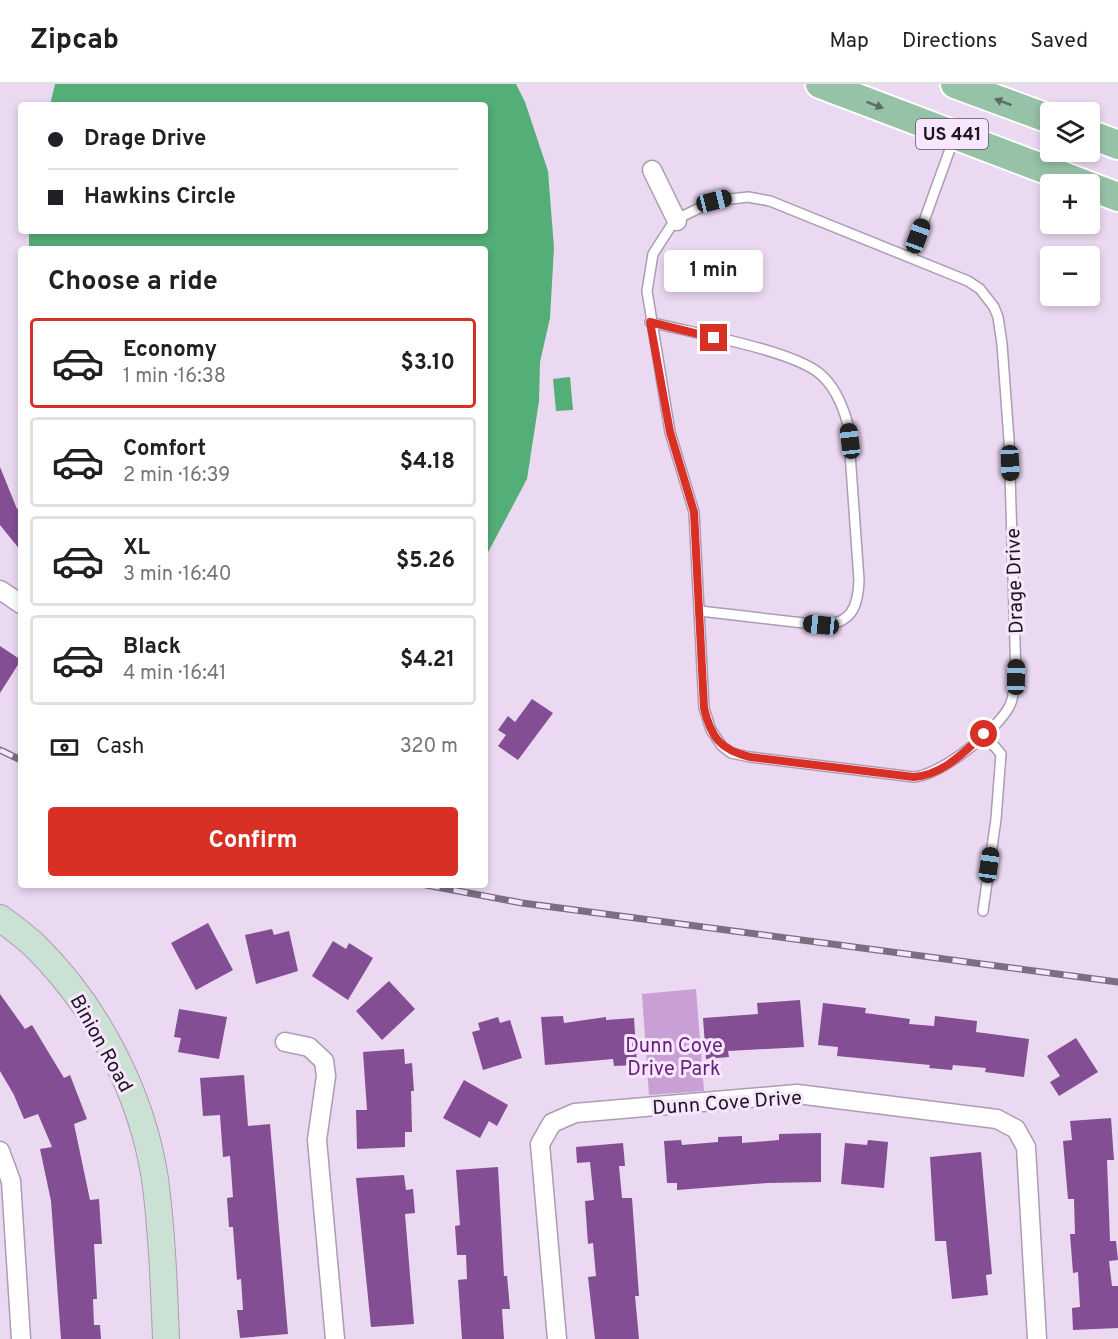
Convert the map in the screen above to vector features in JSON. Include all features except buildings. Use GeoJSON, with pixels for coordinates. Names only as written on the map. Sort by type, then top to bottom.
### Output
{"type":"FeatureCollection","features":[{"type":"Feature","properties":{"kind":"main road","name":"US 441"},"geometry":{"type":"LineString","coordinates":[[820,84],[1058,174]]}},
{"type":"Feature","properties":{"kind":"main road","name":"US 441"},"geometry":{"type":"LineString","coordinates":[[956,84],[1040,115]]}},
{"type":"Feature","properties":{"kind":"main road"},"geometry":{"type":"LineString","coordinates":[[1100,138],[1118,145]]}},
{"type":"Feature","properties":{"kind":"main road"},"geometry":{"type":"LineString","coordinates":[[1100,190],[1118,197]]}},
{"type":"Feature","properties":{"kind":"main road","name":"Binion Road"},"geometry":{"type":"LineString","coordinates":[[0,918],[35,946],[72,987],[128,1083],[142,1126],[154,1178],[166,1339]]}},
{"type":"Feature","properties":{"kind":"street"},"geometry":{"type":"LineString","coordinates":[[652,170],[677,221]]}},
{"type":"Feature","properties":{"kind":"street"},"geometry":{"type":"LineString","coordinates":[[0,590],[18,602]]}},
{"type":"Feature","properties":{"kind":"street"},"geometry":{"type":"LineString","coordinates":[[285,1042],[309,1047],[324,1061],[326,1076],[316,1140],[334,1339]]}},
{"type":"Feature","properties":{"kind":"street","name":"Dunn Cove Drive"},"geometry":{"type":"LineString","coordinates":[[557,1339],[540,1144],[552,1123],[575,1113],[797,1094],[997,1119],[1016,1129],[1026,1147],[1037,1339]]}},
{"type":"Feature","properties":{"kind":"street"},"geometry":{"type":"LineString","coordinates":[[0,1151],[11,1181],[21,1339]]}},
{"type":"Feature","properties":{"kind":"lane"},"geometry":{"type":"LineString","coordinates":[[911,257],[955,135]]}},
{"type":"Feature","properties":{"kind":"lane","name":"Drage Drive"},"geometry":{"type":"LineString","coordinates":[[756,197],[911,257],[980,289],[988,297],[998,317],[1009,440],[1016,677],[1010,705],[984,734],[950,763],[921,776],[731,753],[716,738],[707,721],[692,503],[670,432],[650,322],[647,291],[648,271],[661,240],[677,221],[714,201],[756,197]]}},
{"type":"Feature","properties":{"kind":"lane"},"geometry":{"type":"LineString","coordinates":[[650,322],[777,354],[805,364],[820,374],[829,384],[843,408],[848,425],[859,580],[858,599],[850,616],[840,622],[821,625],[700,611]]}},
{"type":"Feature","properties":{"kind":"lane"},"geometry":{"type":"LineString","coordinates":[[982,911],[996,819],[1001,754],[984,734]]}},
{"type":"Feature","properties":{"kind":"green space","name":"Dunn Cove Drive Park"},"geometry":{"type":"Polygon","coordinates":[[[696,989],[704,1091],[649,1095],[642,994],[696,989]]]}},
{"type":"Feature","properties":{"kind":"shaded area"},"geometry":{"type":"Polygon","coordinates":[[[55,84],[516,84],[525,102],[548,171],[554,248],[550,318],[540,362],[539,401],[527,479],[488,552],[488,246],[29,246],[29,234],[488,234],[488,102],[51,102],[55,84]]]}},
{"type":"Feature","properties":{"kind":"shaded area"},"geometry":{"type":"Polygon","coordinates":[[[570,377],[573,410],[556,411],[553,379],[570,377]]]}},
{"type":"Feature","properties":{"kind":"railway"},"geometry":{"type":"LineString","coordinates":[[0,750],[18,759]]}},
{"type":"Feature","properties":{"kind":"railway"},"geometry":{"type":"LineString","coordinates":[[442,888],[522,903],[1118,982]]}},
{"type":"Feature","properties":{"kind":"route"},"geometry":{"type":"LineString","coordinates":[[714,338],[650,322],[670,432],[690,492],[694,512],[704,708],[707,721],[716,738],[731,753],[750,757],[914,777],[933,773],[950,763],[984,734]]}}]}
